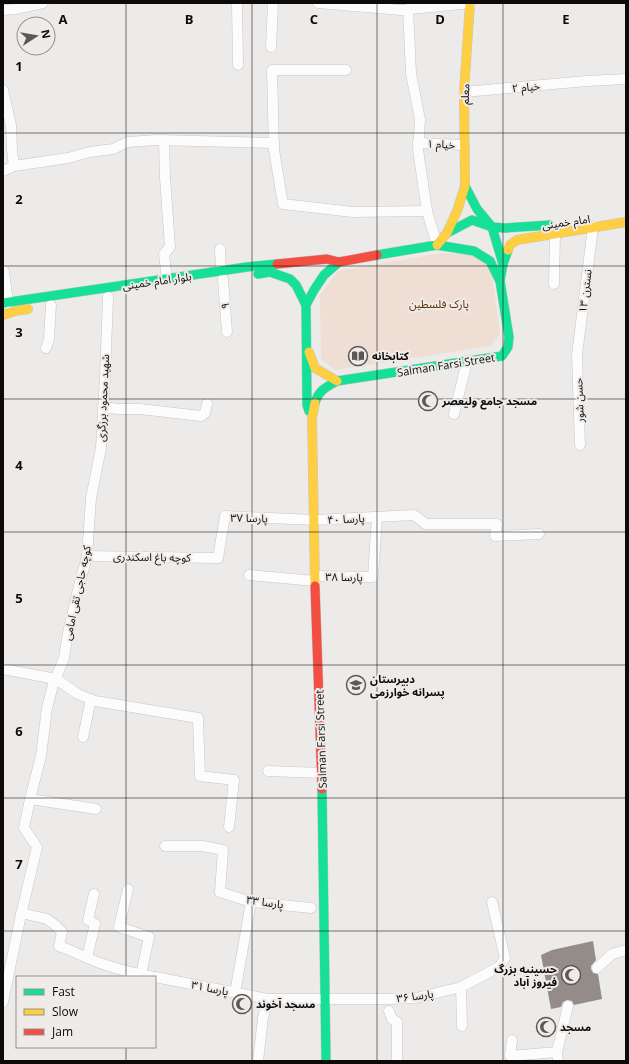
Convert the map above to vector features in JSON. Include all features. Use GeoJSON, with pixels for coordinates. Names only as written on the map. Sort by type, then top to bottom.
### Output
{"type":"FeatureCollection","features":[{"type":"Feature","properties":{"kind":"main road","name":"معلم"},"geometry":{"type":"LineString","coordinates":[[465,186],[464,92],[470,3]]}},
{"type":"Feature","properties":{"kind":"main road"},"geometry":{"type":"LineString","coordinates":[[465,186],[477,209],[492,227],[503,264],[500,281]]}},
{"type":"Feature","properties":{"kind":"main road"},"geometry":{"type":"LineString","coordinates":[[437,244],[447,233],[457,211],[465,186]]}},
{"type":"Feature","properties":{"kind":"main road","name":"امام خمینی"},"geometry":{"type":"LineString","coordinates":[[503,264],[510,245],[517,240],[555,232],[626,213]]}},
{"type":"Feature","properties":{"kind":"main road","name":"امام خمینی"},"geometry":{"type":"LineString","coordinates":[[447,233],[472,220],[492,227],[505,228],[560,223]]}},
{"type":"Feature","properties":{"kind":"main road","name":"امام خمینی"},"geometry":{"type":"LineString","coordinates":[[596,220],[626,222]]}},
{"type":"Feature","properties":{"kind":"main road"},"geometry":{"type":"LineString","coordinates":[[312,418],[307,405],[306,305],[324,275],[339,262],[437,244],[474,251],[490,261],[500,281]]}},
{"type":"Feature","properties":{"kind":"main road","name":"بلوار امام خمینی"},"geometry":{"type":"LineString","coordinates":[[156,289],[222,275],[312,260],[327,259],[339,262]]}},
{"type":"Feature","properties":{"kind":"main road","name":"بلوار امام خمینی"},"geometry":{"type":"LineString","coordinates":[[6,303],[167,280],[270,272],[290,279],[296,285],[306,305]]}},
{"type":"Feature","properties":{"kind":"main road","name":"Salman Farsi Street"},"geometry":{"type":"LineString","coordinates":[[337,381],[502,356],[508,347],[509,337],[500,281]]}},
{"type":"Feature","properties":{"kind":"main road","name":"بلوار امام خمینی"},"geometry":{"type":"LineString","coordinates":[[104,297],[119,295]]}},
{"type":"Feature","properties":{"kind":"main road"},"geometry":{"type":"LineString","coordinates":[[3,315],[15,311],[54,305]]}},
{"type":"Feature","properties":{"kind":"main road"},"geometry":{"type":"LineString","coordinates":[[306,346],[315,368],[337,381]]}},
{"type":"Feature","properties":{"kind":"main road"},"geometry":{"type":"LineString","coordinates":[[312,418],[318,393],[337,381]]}},
{"type":"Feature","properties":{"kind":"main road","name":"Salman Farsi Street"},"geometry":{"type":"LineString","coordinates":[[312,418],[315,578],[322,774],[326,1061]]}},
{"type":"Feature","properties":{"kind":"street"},"geometry":{"type":"LineString","coordinates":[[3,10],[44,3]]}},
{"type":"Feature","properties":{"kind":"street"},"geometry":{"type":"LineString","coordinates":[[237,3],[238,65]]}},
{"type":"Feature","properties":{"kind":"street"},"geometry":{"type":"LineString","coordinates":[[271,47],[273,3]]}},
{"type":"Feature","properties":{"kind":"street"},"geometry":{"type":"LineString","coordinates":[[318,3],[386,6],[401,10],[470,3]]}},
{"type":"Feature","properties":{"kind":"street"},"geometry":{"type":"LineString","coordinates":[[408,9],[411,73],[420,120],[418,150],[427,211],[437,244]]}},
{"type":"Feature","properties":{"kind":"street"},"geometry":{"type":"LineString","coordinates":[[346,70],[272,70],[274,150],[283,204],[352,212],[427,211]]}},
{"type":"Feature","properties":{"kind":"street","name":"خیام ۲"},"geometry":{"type":"LineString","coordinates":[[464,92],[626,79]]}},
{"type":"Feature","properties":{"kind":"street"},"geometry":{"type":"LineString","coordinates":[[3,90],[11,125],[14,166]]}},
{"type":"Feature","properties":{"kind":"street"},"geometry":{"type":"LineString","coordinates":[[3,171],[14,166],[68,158],[90,152],[113,149],[128,142],[164,140],[274,142]]}},
{"type":"Feature","properties":{"kind":"street"},"geometry":{"type":"LineString","coordinates":[[164,140],[170,247],[164,254],[167,280]]}},
{"type":"Feature","properties":{"kind":"street","name":"خیام ۱"},"geometry":{"type":"LineString","coordinates":[[418,143],[464,145]]}},
{"type":"Feature","properties":{"kind":"street","name":"نسترن ۱۳"},"geometry":{"type":"LineString","coordinates":[[577,355],[596,220]]}},
{"type":"Feature","properties":{"kind":"street"},"geometry":{"type":"LineString","coordinates":[[554,284],[555,232]]}},
{"type":"Feature","properties":{"kind":"street","name":"۹"},"geometry":{"type":"LineString","coordinates":[[220,249],[227,332]]}},
{"type":"Feature","properties":{"kind":"street"},"geometry":{"type":"LineString","coordinates":[[4,271],[6,303]]}},
{"type":"Feature","properties":{"kind":"street","name":"شهید محمود برزگری"},"geometry":{"type":"LineString","coordinates":[[92,498],[101,448],[104,297]]}},
{"type":"Feature","properties":{"kind":"street"},"geometry":{"type":"LineString","coordinates":[[46,348],[49,339],[54,305]]}},
{"type":"Feature","properties":{"kind":"street","name":"حسن شور"},"geometry":{"type":"LineString","coordinates":[[577,355],[580,445]]}},
{"type":"Feature","properties":{"kind":"street"},"geometry":{"type":"LineString","coordinates":[[454,414],[467,361]]}},
{"type":"Feature","properties":{"kind":"street"},"geometry":{"type":"LineString","coordinates":[[103,407],[140,409],[200,416],[205,413],[207,404]]}},
{"type":"Feature","properties":{"kind":"street","name":"کوچه حاجی تقی امامی"},"geometry":{"type":"LineString","coordinates":[[21,913],[37,847],[24,828],[41,756],[47,708],[64,658],[77,594],[87,556],[92,498]]}},
{"type":"Feature","properties":{"kind":"street","name":"پارسا ۴۰"},"geometry":{"type":"LineString","coordinates":[[314,520],[414,515],[426,524],[497,524],[495,536],[539,534]]}},
{"type":"Feature","properties":{"kind":"street","name":"پارسا ۳۷"},"geometry":{"type":"LineString","coordinates":[[218,558],[225,516],[314,520]]}},
{"type":"Feature","properties":{"kind":"street","name":"پارسا ۳۸"},"geometry":{"type":"LineString","coordinates":[[249,575],[315,578],[373,577],[377,517]]}},
{"type":"Feature","properties":{"kind":"street","name":"کوچه باغ اسکندری"},"geometry":{"type":"LineString","coordinates":[[87,556],[218,558]]}},
{"type":"Feature","properties":{"kind":"street"},"geometry":{"type":"LineString","coordinates":[[3,669],[55,682],[95,701],[198,718],[200,776],[234,780],[229,827]]}},
{"type":"Feature","properties":{"kind":"street"},"geometry":{"type":"LineString","coordinates":[[83,737],[91,699]]}},
{"type":"Feature","properties":{"kind":"street"},"geometry":{"type":"LineString","coordinates":[[268,771],[322,774]]}},
{"type":"Feature","properties":{"kind":"street"},"geometry":{"type":"LineString","coordinates":[[30,799],[96,809]]}},
{"type":"Feature","properties":{"kind":"street","name":"پارسا ۳۳"},"geometry":{"type":"LineString","coordinates":[[165,846],[202,846],[223,850],[220,892],[251,902],[311,908]]}},
{"type":"Feature","properties":{"kind":"street"},"geometry":{"type":"LineString","coordinates":[[128,889],[119,927],[149,937],[141,975]]}},
{"type":"Feature","properties":{"kind":"street"},"geometry":{"type":"LineString","coordinates":[[87,958],[95,924],[88,920],[94,894]]}},
{"type":"Feature","properties":{"kind":"street"},"geometry":{"type":"LineString","coordinates":[[235,993],[251,902]]}},
{"type":"Feature","properties":{"kind":"street","name":"پارسا ۳۶"},"geometry":{"type":"LineString","coordinates":[[325,1000],[416,998],[461,987],[499,967],[505,958],[492,902]]}},
{"type":"Feature","properties":{"kind":"street"},"geometry":{"type":"LineString","coordinates":[[3,1002],[21,913]]}},
{"type":"Feature","properties":{"kind":"street","name":"پارسا ۳۱"},"geometry":{"type":"LineString","coordinates":[[21,913],[47,919],[51,922],[62,932],[59,946],[99,963],[148,976]]}},
{"type":"Feature","properties":{"kind":"street"},"geometry":{"type":"LineString","coordinates":[[597,968],[612,954],[626,950]]}},
{"type":"Feature","properties":{"kind":"street","name":"پارسا ۳۱"},"geometry":{"type":"LineString","coordinates":[[156,977],[268,999],[325,1000]]}},
{"type":"Feature","properties":{"kind":"street"},"geometry":{"type":"LineString","coordinates":[[461,987],[462,1026]]}},
{"type":"Feature","properties":{"kind":"street"},"geometry":{"type":"LineString","coordinates":[[258,1061],[263,1018],[268,999]]}},
{"type":"Feature","properties":{"kind":"street"},"geometry":{"type":"LineString","coordinates":[[512,1040],[510,1056],[558,1056],[568,1006]]}},
{"type":"Feature","properties":{"kind":"street"},"geometry":{"type":"LineString","coordinates":[[389,1011],[392,1019],[397,1022],[397,1061]]}},
{"type":"Feature","properties":{"kind":"green space","name":"پارک فلسطین"},"geometry":{"type":"Polygon","coordinates":[[[441,253],[474,255],[491,266],[500,334],[490,346],[335,370],[321,359],[320,295],[338,271],[441,253]]]}},
{"type":"Feature","properties":{"kind":"building"},"geometry":{"type":"Polygon","coordinates":[[[593,941],[596,960],[591,966],[591,969],[593,973],[598,974],[602,999],[574,1005],[572,1001],[567,1000],[563,1002],[561,1007],[551,1009],[541,955],[552,950],[593,941]]]}},
{"type":"Feature","properties":{"kind":"traffic: fast"},"geometry":{"type":"LineString","coordinates":[[465,186],[477,209],[492,227],[503,264]]}},
{"type":"Feature","properties":{"kind":"traffic: fast"},"geometry":{"type":"LineString","coordinates":[[447,233],[472,220],[492,227],[505,228],[550,225]]}},
{"type":"Feature","properties":{"kind":"traffic: fast"},"geometry":{"type":"LineString","coordinates":[[377,255],[437,245],[474,251],[490,261],[500,281]]}},
{"type":"Feature","properties":{"kind":"traffic: fast"},"geometry":{"type":"LineString","coordinates":[[315,403],[320,392],[337,381],[502,356],[508,347],[509,337],[500,281],[503,264],[508,250]]}},
{"type":"Feature","properties":{"kind":"traffic: fast"},"geometry":{"type":"LineString","coordinates":[[309,411],[307,405],[306,305],[324,275],[339,262]]}},
{"type":"Feature","properties":{"kind":"traffic: fast"},"geometry":{"type":"LineString","coordinates":[[3,303],[247,267],[277,264]]}},
{"type":"Feature","properties":{"kind":"traffic: fast"},"geometry":{"type":"LineString","coordinates":[[258,274],[270,272],[290,279],[296,285],[306,305]]}},
{"type":"Feature","properties":{"kind":"traffic: fast"},"geometry":{"type":"LineString","coordinates":[[322,789],[326,1061]]}},
{"type":"Feature","properties":{"kind":"traffic: slow"},"geometry":{"type":"LineString","coordinates":[[437,245],[447,233],[457,211],[465,186],[464,92],[470,3]]}},
{"type":"Feature","properties":{"kind":"traffic: slow"},"geometry":{"type":"LineString","coordinates":[[508,250],[510,245],[517,240],[626,222]]}},
{"type":"Feature","properties":{"kind":"traffic: slow"},"geometry":{"type":"LineString","coordinates":[[3,315],[28,309]]}},
{"type":"Feature","properties":{"kind":"traffic: slow"},"geometry":{"type":"LineString","coordinates":[[309,352],[315,368],[337,381]]}},
{"type":"Feature","properties":{"kind":"traffic: slow"},"geometry":{"type":"LineString","coordinates":[[315,403],[312,418],[315,586]]}},
{"type":"Feature","properties":{"kind":"traffic: jam"},"geometry":{"type":"LineString","coordinates":[[277,264],[327,259],[339,262],[377,255]]}},
{"type":"Feature","properties":{"kind":"traffic: jam"},"geometry":{"type":"LineString","coordinates":[[315,586],[322,789]]}},
{"type":"Feature","properties":{"kind":"place","name":"کتابخانه"},"geometry":{"type":"Point","coordinates":[358,356]}},
{"type":"Feature","properties":{"kind":"place","name":"مسجد جامع ولیعصر"},"geometry":{"type":"Point","coordinates":[428,401]}},
{"type":"Feature","properties":{"kind":"place","name":"دبیرستان پسرانه خوارزمی"},"geometry":{"type":"Point","coordinates":[356,685]}},
{"type":"Feature","properties":{"kind":"place","name":"حسینیه بزرگ فیروز آباد"},"geometry":{"type":"Point","coordinates":[571,975]}},
{"type":"Feature","properties":{"kind":"place","name":"مسجد آخوند"},"geometry":{"type":"Point","coordinates":[242,1004]}},
{"type":"Feature","properties":{"kind":"place","name":"مسجد"},"geometry":{"type":"Point","coordinates":[546,1027]}}]}
